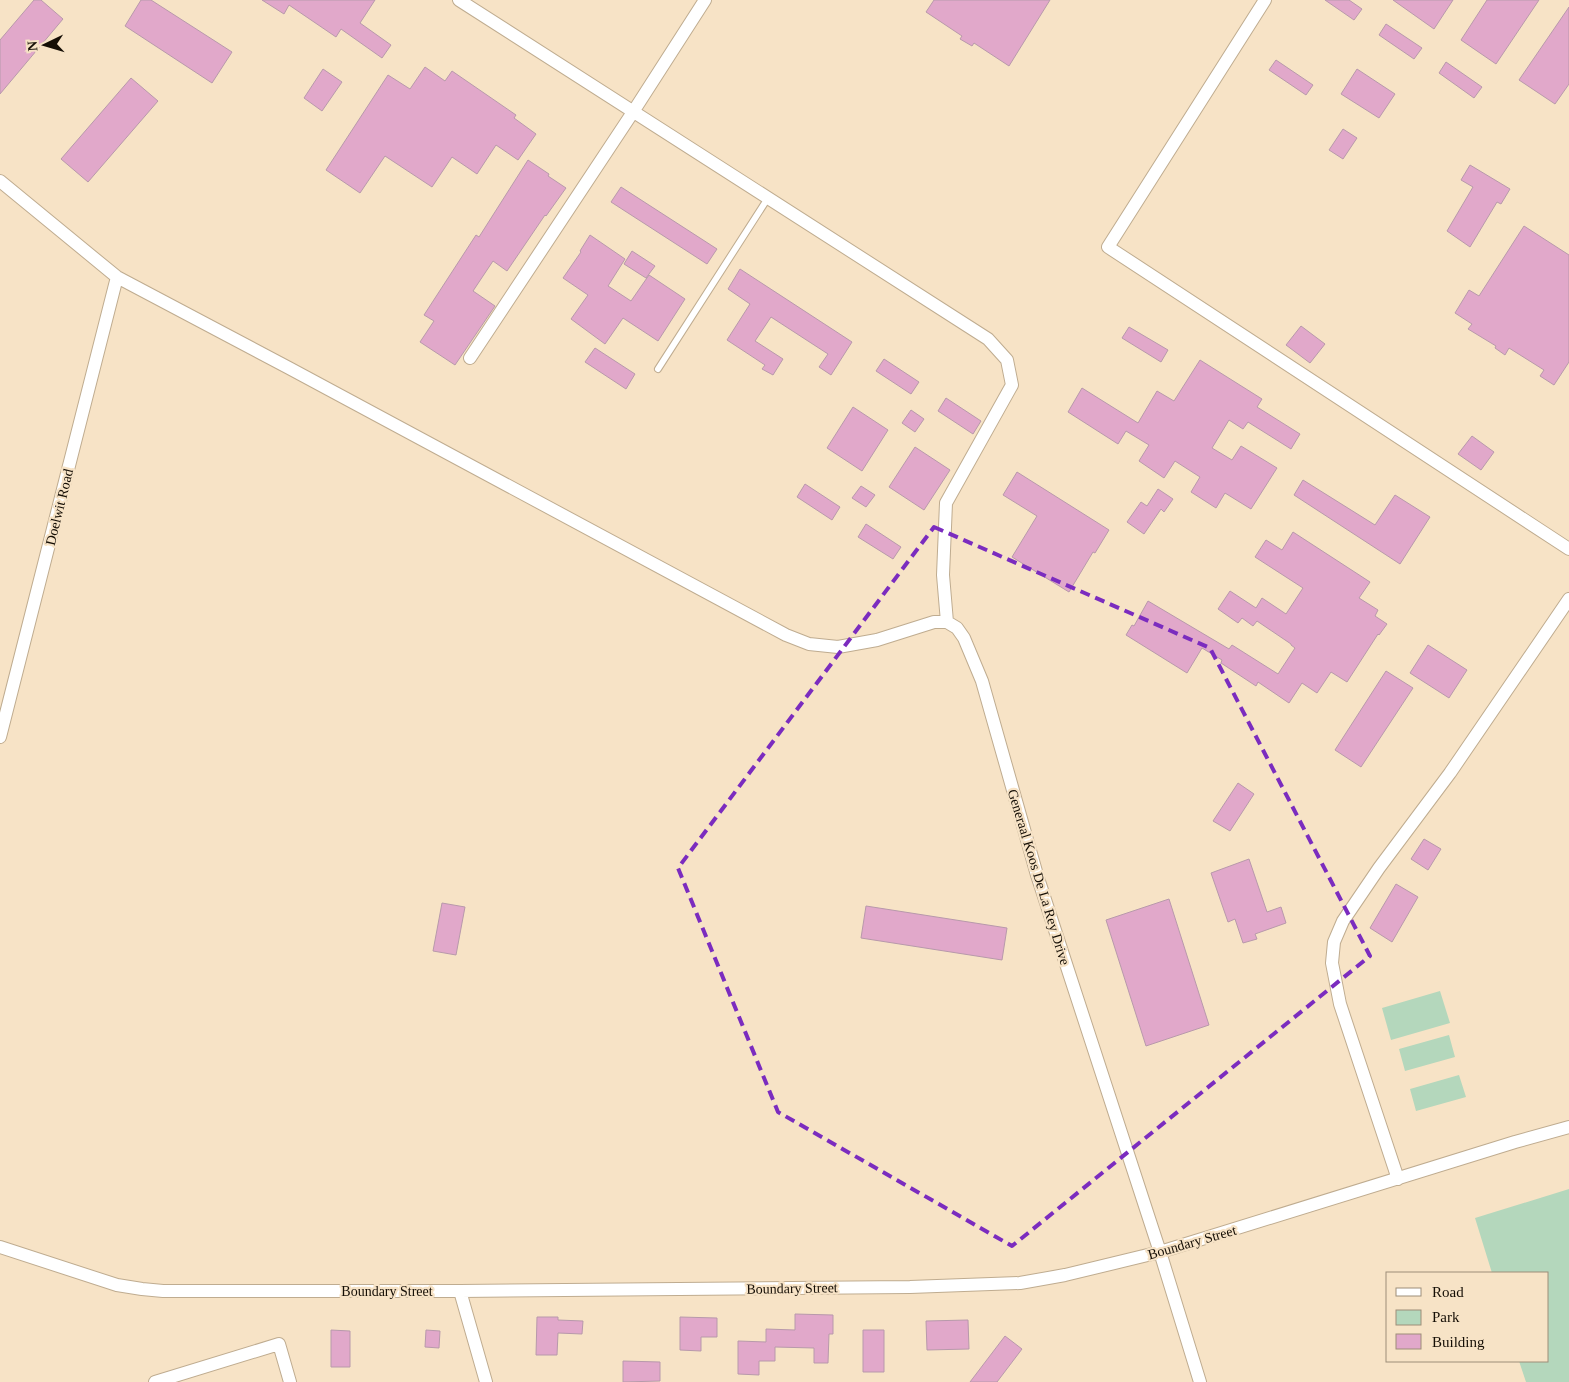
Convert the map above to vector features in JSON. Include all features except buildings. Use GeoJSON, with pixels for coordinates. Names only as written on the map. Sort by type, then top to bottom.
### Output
{"type":"FeatureCollection","features":[{"type":"Feature","properties":{"kind":"street"},"geometry":{"type":"LineString","coordinates":[[0,181],[117,277],[786,634],[809,644],[838,647],[877,640],[934,622],[946,622],[943,575],[946,502],[1012,385],[1007,360],[988,339],[459,0]]}},
{"type":"Feature","properties":{"kind":"street"},"geometry":{"type":"LineString","coordinates":[[470,358],[705,0]]}},
{"type":"Feature","properties":{"kind":"street"},"geometry":{"type":"LineString","coordinates":[[1266,0],[1108,247],[1569,549]]}},
{"type":"Feature","properties":{"kind":"street","name":"Doelwit Road"},"geometry":{"type":"LineString","coordinates":[[0,737],[117,277]]}},
{"type":"Feature","properties":{"kind":"street"},"geometry":{"type":"LineString","coordinates":[[1398,1179],[1340,1004],[1332,963],[1334,942],[1343,921],[1379,868],[1450,773],[1569,599]]}},
{"type":"Feature","properties":{"kind":"street","name":"Generaal Koos De La Rey Drive"},"geometry":{"type":"LineString","coordinates":[[946,622],[956,628],[964,638],[982,681],[1036,875],[1160,1252],[1200,1382]]}},
{"type":"Feature","properties":{"kind":"street","name":"Boundary Street"},"geometry":{"type":"LineString","coordinates":[[0,1247],[117,1285],[163,1291],[460,1291],[910,1287],[1010,1284],[1065,1275],[1160,1252],[1569,1127]]}},
{"type":"Feature","properties":{"kind":"street"},"geometry":{"type":"LineString","coordinates":[[460,1291],[486,1382]]}},
{"type":"Feature","properties":{"kind":"street"},"geometry":{"type":"LineString","coordinates":[[155,1382],[279,1344],[290,1382]]}},
{"type":"Feature","properties":{"kind":"lane"},"geometry":{"type":"LineString","coordinates":[[658,369],[768,198]]}},
{"type":"Feature","properties":{"kind":"highlighted area"},"geometry":{"type":"Polygon","coordinates":[[[934,527],[1210,648],[1370,956],[1012,1246],[778,1112],[678,868],[934,527]]]}},
{"type":"Feature","properties":{"kind":"green space"},"geometry":{"type":"Polygon","coordinates":[[[1440,991],[1450,1023],[1391,1040],[1382,1008],[1440,991]]]}},
{"type":"Feature","properties":{"kind":"green space"},"geometry":{"type":"Polygon","coordinates":[[[1449,1035],[1455,1057],[1405,1071],[1399,1049],[1449,1035]]]}},
{"type":"Feature","properties":{"kind":"green space"},"geometry":{"type":"Polygon","coordinates":[[[1459,1075],[1466,1097],[1416,1111],[1410,1089],[1459,1075]]]}},
{"type":"Feature","properties":{"kind":"green space"},"geometry":{"type":"Polygon","coordinates":[[[1569,1189],[1569,1382],[1526,1382],[1519,1362],[1549,1362],[1549,1272],[1492,1272],[1475,1218],[1569,1189]]]}}]}
